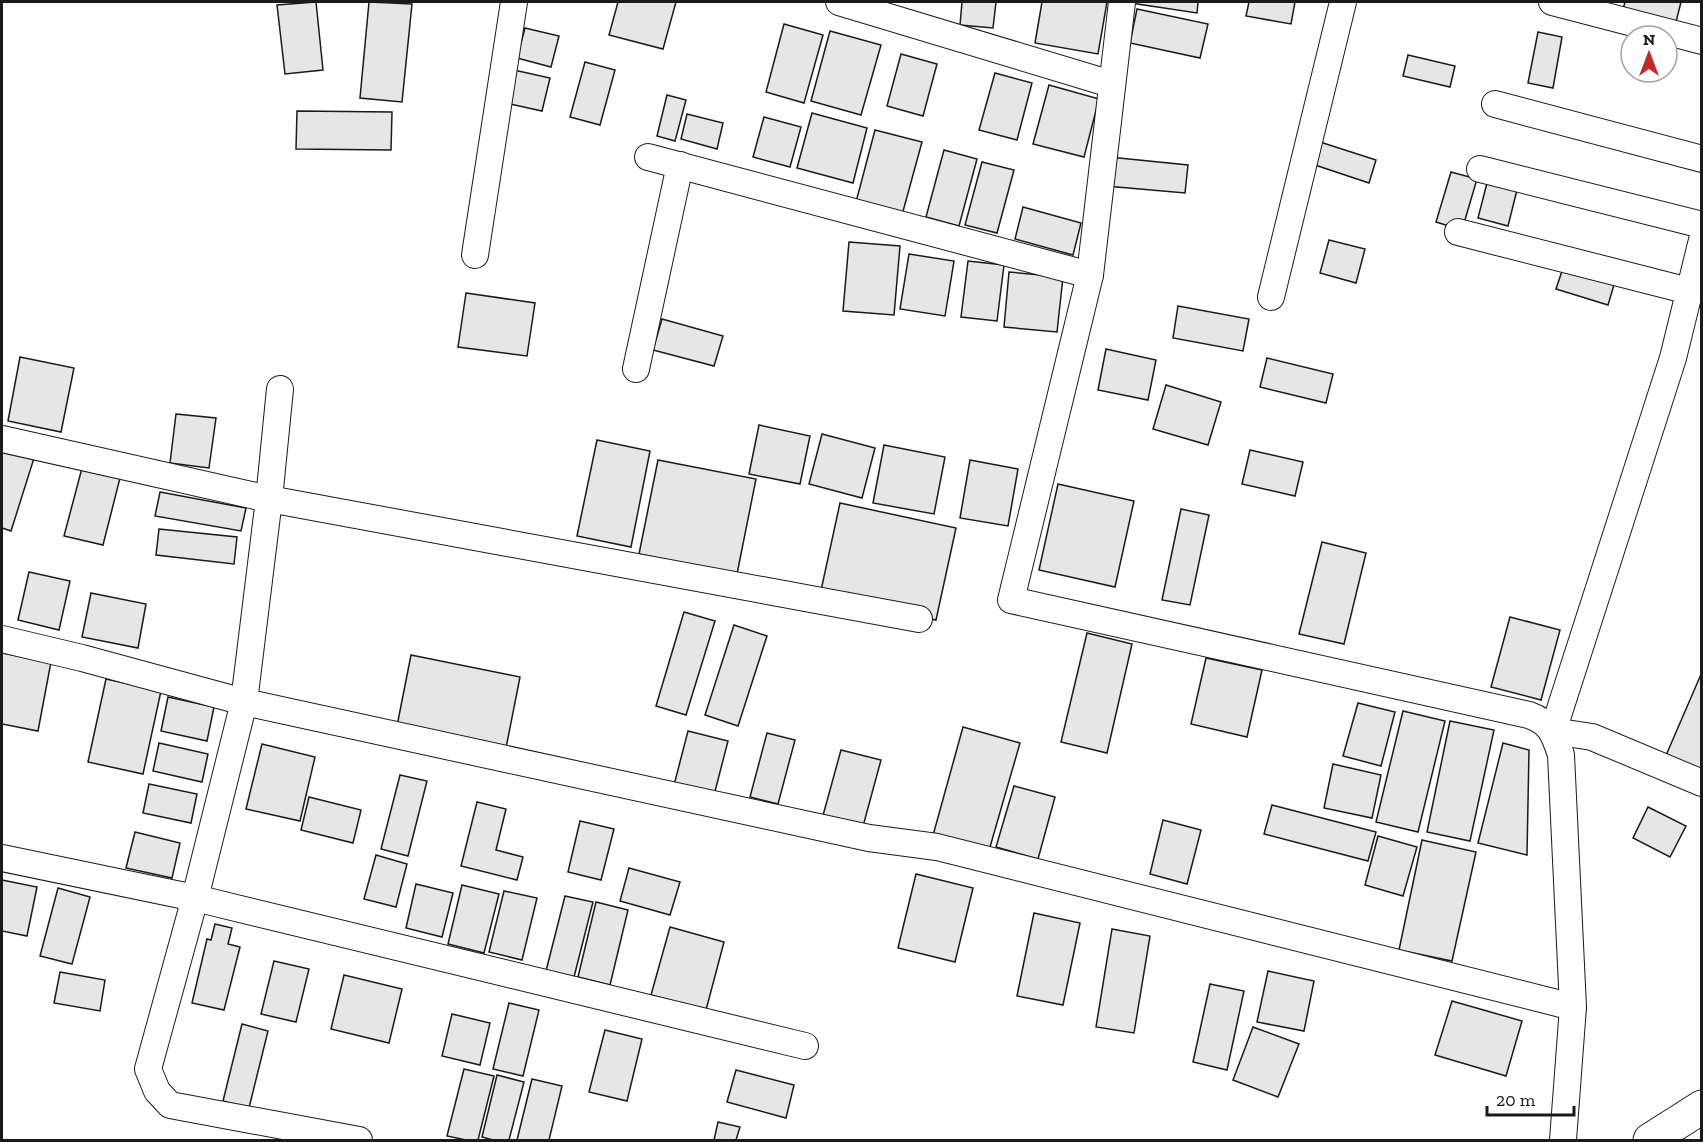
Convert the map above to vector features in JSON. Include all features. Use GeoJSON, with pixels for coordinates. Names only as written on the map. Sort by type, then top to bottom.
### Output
{"type":"FeatureCollection","features":[{"type":"Feature","properties":{"kind":"main road"},"geometry":{"type":"LineString","coordinates":[[1650,1140],[1701,1107]]}},
{"type":"Feature","properties":{"kind":"street"},"geometry":{"type":"LineString","coordinates":[[476,255],[514,2]]}},
{"type":"Feature","properties":{"kind":"street"},"geometry":{"type":"LineString","coordinates":[[839,2],[1111,84]]}},
{"type":"Feature","properties":{"kind":"street"},"geometry":{"type":"LineString","coordinates":[[1122,2],[1090,275],[1011,600],[1529,715],[1540,719],[1553,731],[1561,755],[1573,1007],[1563,1140]]}},
{"type":"Feature","properties":{"kind":"street"},"geometry":{"type":"LineString","coordinates":[[1270,297],[1343,2]]}},
{"type":"Feature","properties":{"kind":"street"},"geometry":{"type":"LineString","coordinates":[[1552,2],[1701,41]]}},
{"type":"Feature","properties":{"kind":"street"},"geometry":{"type":"LineString","coordinates":[[1495,104],[1701,159]]}},
{"type":"Feature","properties":{"kind":"street"},"geometry":{"type":"LineString","coordinates":[[648,157],[1090,275]]}},
{"type":"Feature","properties":{"kind":"street"},"geometry":{"type":"LineString","coordinates":[[636,369],[680,165]]}},
{"type":"Feature","properties":{"kind":"street"},"geometry":{"type":"LineString","coordinates":[[1480,169],[1701,225]]}},
{"type":"Feature","properties":{"kind":"street"},"geometry":{"type":"LineString","coordinates":[[1458,232],[1689,291]]}},
{"type":"Feature","properties":{"kind":"street"},"geometry":{"type":"LineString","coordinates":[[1553,731],[1673,358],[1701,240]]}},
{"type":"Feature","properties":{"kind":"street"},"geometry":{"type":"LineString","coordinates":[[280,388],[244,702],[195,898],[148,1069],[157,1091],[170,1105],[359,1140]]}},
{"type":"Feature","properties":{"kind":"street"},"geometry":{"type":"LineString","coordinates":[[2,439],[269,499],[919,619]]}},
{"type":"Feature","properties":{"kind":"street"},"geometry":{"type":"LineString","coordinates":[[2,639],[244,702],[869,838],[937,847],[1573,1007]]}},
{"type":"Feature","properties":{"kind":"street"},"geometry":{"type":"LineString","coordinates":[[1553,731],[1592,736],[1701,783]]}},
{"type":"Feature","properties":{"kind":"street"},"geometry":{"type":"LineString","coordinates":[[2,858],[195,898],[805,1046]]}},
{"type":"Feature","properties":{"kind":"building"},"geometry":{"type":"Polygon","coordinates":[[[316,2],[323,70],[285,74],[277,5],[316,2]]]}},
{"type":"Feature","properties":{"kind":"building"},"geometry":{"type":"Polygon","coordinates":[[[369,2],[412,4],[402,102],[360,98],[369,2]]]}},
{"type":"Feature","properties":{"kind":"building"},"geometry":{"type":"Polygon","coordinates":[[[618,2],[676,2],[663,49],[609,35],[618,2]]]}},
{"type":"Feature","properties":{"kind":"building"},"geometry":{"type":"Polygon","coordinates":[[[962,2],[996,2],[993,28],[960,25],[962,2]]]}},
{"type":"Feature","properties":{"kind":"building"},"geometry":{"type":"Polygon","coordinates":[[[1042,2],[1107,2],[1098,54],[1035,43],[1042,2]]]}},
{"type":"Feature","properties":{"kind":"building"},"geometry":{"type":"Polygon","coordinates":[[[1131,2],[1198,2],[1197,13],[1131,2]]]}},
{"type":"Feature","properties":{"kind":"building"},"geometry":{"type":"Polygon","coordinates":[[[1249,2],[1295,2],[1291,24],[1246,16],[1249,2]]]}},
{"type":"Feature","properties":{"kind":"building"},"geometry":{"type":"Polygon","coordinates":[[[1625,2],[1681,2],[1676,24],[1622,13],[1625,2]]]}},
{"type":"Feature","properties":{"kind":"building"},"geometry":{"type":"Polygon","coordinates":[[[1137,9],[1208,24],[1200,58],[1130,43],[1137,9]]]}},
{"type":"Feature","properties":{"kind":"building"},"geometry":{"type":"Polygon","coordinates":[[[784,24],[823,35],[804,103],[766,92],[784,24]]]}},
{"type":"Feature","properties":{"kind":"building"},"geometry":{"type":"Polygon","coordinates":[[[525,28],[559,36],[551,67],[517,58],[525,28]]]}},
{"type":"Feature","properties":{"kind":"building"},"geometry":{"type":"Polygon","coordinates":[[[830,31],[881,45],[861,115],[811,101],[830,31]]]}},
{"type":"Feature","properties":{"kind":"building"},"geometry":{"type":"Polygon","coordinates":[[[1538,32],[1562,37],[1553,88],[1528,83],[1538,32]]]}},
{"type":"Feature","properties":{"kind":"building"},"geometry":{"type":"Polygon","coordinates":[[[901,54],[937,64],[923,116],[887,106],[901,54]]]}},
{"type":"Feature","properties":{"kind":"building"},"geometry":{"type":"Polygon","coordinates":[[[1408,55],[1455,66],[1450,87],[1403,76],[1408,55]]]}},
{"type":"Feature","properties":{"kind":"building"},"geometry":{"type":"Polygon","coordinates":[[[585,62],[615,70],[600,125],[570,117],[585,62]]]}},
{"type":"Feature","properties":{"kind":"building"},"geometry":{"type":"Polygon","coordinates":[[[514,70],[550,78],[542,111],[506,103],[514,70]]]}},
{"type":"Feature","properties":{"kind":"building"},"geometry":{"type":"Polygon","coordinates":[[[995,73],[1032,83],[1017,140],[979,130],[995,73]]]}},
{"type":"Feature","properties":{"kind":"building"},"geometry":{"type":"Polygon","coordinates":[[[1049,85],[1099,99],[1084,157],[1033,144],[1049,85]]]}},
{"type":"Feature","properties":{"kind":"building"},"geometry":{"type":"Polygon","coordinates":[[[667,95],[686,100],[675,141],[657,136],[667,95]]]}},
{"type":"Feature","properties":{"kind":"building"},"geometry":{"type":"Polygon","coordinates":[[[297,111],[392,112],[391,150],[296,149],[297,111]]]}},
{"type":"Feature","properties":{"kind":"building"},"geometry":{"type":"Polygon","coordinates":[[[812,113],[867,128],[853,183],[797,168],[812,113]]]}},
{"type":"Feature","properties":{"kind":"building"},"geometry":{"type":"Polygon","coordinates":[[[687,114],[723,123],[717,149],[681,139],[687,114]]]}},
{"type":"Feature","properties":{"kind":"building"},"geometry":{"type":"Polygon","coordinates":[[[764,117],[801,127],[790,167],[753,157],[764,117]]]}},
{"type":"Feature","properties":{"kind":"building"},"geometry":{"type":"Polygon","coordinates":[[[875,130],[922,142],[902,215],[856,202],[875,130]]]}},
{"type":"Feature","properties":{"kind":"building"},"geometry":{"type":"Polygon","coordinates":[[[1317,141],[1376,160],[1369,183],[1309,163],[1317,141]]]}},
{"type":"Feature","properties":{"kind":"building"},"geometry":{"type":"Polygon","coordinates":[[[944,150],[977,159],[959,226],[926,217],[944,150]]]}},
{"type":"Feature","properties":{"kind":"building"},"geometry":{"type":"Polygon","coordinates":[[[1109,157],[1188,165],[1185,193],[1106,186],[1109,157]]]}},
{"type":"Feature","properties":{"kind":"building"},"geometry":{"type":"Polygon","coordinates":[[[982,162],[1014,170],[997,233],[965,225],[982,162]]]}},
{"type":"Feature","properties":{"kind":"building"},"geometry":{"type":"Polygon","coordinates":[[[1451,172],[1477,179],[1462,230],[1436,222],[1451,172]]]}},
{"type":"Feature","properties":{"kind":"building"},"geometry":{"type":"Polygon","coordinates":[[[1487,183],[1517,190],[1508,226],[1478,218],[1487,183]]]}},
{"type":"Feature","properties":{"kind":"building"},"geometry":{"type":"Polygon","coordinates":[[[1023,207],[1081,223],[1073,255],[1015,239],[1023,207]]]}},
{"type":"Feature","properties":{"kind":"building"},"geometry":{"type":"Polygon","coordinates":[[[1329,240],[1365,249],[1356,283],[1320,273],[1329,240]]]}},
{"type":"Feature","properties":{"kind":"building"},"geometry":{"type":"Polygon","coordinates":[[[849,242],[900,246],[894,315],[843,311],[849,242]]]}},
{"type":"Feature","properties":{"kind":"building"},"geometry":{"type":"Polygon","coordinates":[[[909,254],[954,261],[945,316],[900,309],[909,254]]]}},
{"type":"Feature","properties":{"kind":"building"},"geometry":{"type":"Polygon","coordinates":[[[968,261],[1004,265],[997,321],[961,317],[968,261]]]}},
{"type":"Feature","properties":{"kind":"building"},"geometry":{"type":"Polygon","coordinates":[[[1565,262],[1616,278],[1608,305],[1556,289],[1565,262]]]}},
{"type":"Feature","properties":{"kind":"building"},"geometry":{"type":"Polygon","coordinates":[[[1009,272],[1063,277],[1057,332],[1004,327],[1009,272]]]}},
{"type":"Feature","properties":{"kind":"building"},"geometry":{"type":"Polygon","coordinates":[[[466,293],[535,303],[527,356],[458,347],[466,293]]]}},
{"type":"Feature","properties":{"kind":"building"},"geometry":{"type":"Polygon","coordinates":[[[1178,306],[1249,319],[1243,351],[1173,338],[1178,306]]]}},
{"type":"Feature","properties":{"kind":"building"},"geometry":{"type":"Polygon","coordinates":[[[662,319],[723,336],[714,366],[653,350],[662,319]]]}},
{"type":"Feature","properties":{"kind":"building"},"geometry":{"type":"Polygon","coordinates":[[[1106,349],[1156,360],[1148,400],[1098,390],[1106,349]]]}},
{"type":"Feature","properties":{"kind":"building"},"geometry":{"type":"Polygon","coordinates":[[[20,357],[74,368],[61,432],[8,421],[20,357]]]}},
{"type":"Feature","properties":{"kind":"building"},"geometry":{"type":"Polygon","coordinates":[[[1267,358],[1333,374],[1326,403],[1260,387],[1267,358]]]}},
{"type":"Feature","properties":{"kind":"building"},"geometry":{"type":"Polygon","coordinates":[[[1166,385],[1221,402],[1208,445],[1153,429],[1166,385]]]}},
{"type":"Feature","properties":{"kind":"building"},"geometry":{"type":"Polygon","coordinates":[[[176,414],[216,418],[209,468],[170,463],[176,414]]]}},
{"type":"Feature","properties":{"kind":"building"},"geometry":{"type":"Polygon","coordinates":[[[759,425],[810,436],[800,484],[749,474],[759,425]]]}},
{"type":"Feature","properties":{"kind":"building"},"geometry":{"type":"Polygon","coordinates":[[[822,434],[875,448],[862,498],[809,484],[822,434]]]}},
{"type":"Feature","properties":{"kind":"building"},"geometry":{"type":"Polygon","coordinates":[[[597,440],[650,451],[631,547],[577,536],[597,440]]]}},
{"type":"Feature","properties":{"kind":"building"},"geometry":{"type":"Polygon","coordinates":[[[884,445],[945,457],[934,514],[873,503],[884,445]]]}},
{"type":"Feature","properties":{"kind":"building"},"geometry":{"type":"Polygon","coordinates":[[[1250,450],[1303,462],[1295,496],[1242,484],[1250,450]]]}},
{"type":"Feature","properties":{"kind":"building"},"geometry":{"type":"Polygon","coordinates":[[[2,452],[35,455],[11,531],[2,528],[2,452]]]}},
{"type":"Feature","properties":{"kind":"building"},"geometry":{"type":"Polygon","coordinates":[[[658,460],[756,479],[737,574],[639,554],[658,460]]]}},
{"type":"Feature","properties":{"kind":"building"},"geometry":{"type":"Polygon","coordinates":[[[970,460],[1018,469],[1008,526],[960,518],[970,460]]]}},
{"type":"Feature","properties":{"kind":"building"},"geometry":{"type":"Polygon","coordinates":[[[82,468],[120,478],[103,545],[64,536],[82,468]]]}},
{"type":"Feature","properties":{"kind":"building"},"geometry":{"type":"Polygon","coordinates":[[[1058,484],[1134,501],[1115,587],[1039,570],[1058,484]]]}},
{"type":"Feature","properties":{"kind":"building"},"geometry":{"type":"Polygon","coordinates":[[[160,492],[246,508],[241,531],[155,516],[160,492]]]}},
{"type":"Feature","properties":{"kind":"building"},"geometry":{"type":"Polygon","coordinates":[[[840,503],[956,528],[936,620],[820,595],[840,503]]]}},
{"type":"Feature","properties":{"kind":"building"},"geometry":{"type":"Polygon","coordinates":[[[1181,509],[1209,515],[1190,605],[1162,600],[1181,509]]]}},
{"type":"Feature","properties":{"kind":"building"},"geometry":{"type":"Polygon","coordinates":[[[159,529],[237,537],[234,564],[156,555],[159,529]]]}},
{"type":"Feature","properties":{"kind":"building"},"geometry":{"type":"Polygon","coordinates":[[[1322,542],[1366,553],[1344,644],[1299,634],[1322,542]]]}},
{"type":"Feature","properties":{"kind":"building"},"geometry":{"type":"Polygon","coordinates":[[[29,572],[70,581],[59,630],[18,620],[29,572]]]}},
{"type":"Feature","properties":{"kind":"building"},"geometry":{"type":"Polygon","coordinates":[[[91,593],[146,604],[138,648],[82,637],[91,593]]]}},
{"type":"Feature","properties":{"kind":"building"},"geometry":{"type":"Polygon","coordinates":[[[684,612],[715,621],[686,715],[656,706],[684,612]]]}},
{"type":"Feature","properties":{"kind":"building"},"geometry":{"type":"Polygon","coordinates":[[[1510,617],[1560,630],[1541,700],[1491,687],[1510,617]]]}},
{"type":"Feature","properties":{"kind":"building"},"geometry":{"type":"Polygon","coordinates":[[[734,625],[767,636],[738,726],[705,715],[734,625]]]}},
{"type":"Feature","properties":{"kind":"building"},"geometry":{"type":"Polygon","coordinates":[[[1087,633],[1132,644],[1107,753],[1061,742],[1087,633]]]}},
{"type":"Feature","properties":{"kind":"building"},"geometry":{"type":"Polygon","coordinates":[[[2,653],[51,662],[38,731],[2,724],[2,653]]]}},
{"type":"Feature","properties":{"kind":"building"},"geometry":{"type":"Polygon","coordinates":[[[411,655],[520,677],[505,753],[396,731],[411,655]]]}},
{"type":"Feature","properties":{"kind":"building"},"geometry":{"type":"Polygon","coordinates":[[[1206,658],[1262,670],[1247,737],[1191,724],[1206,658]]]}},
{"type":"Feature","properties":{"kind":"building"},"geometry":{"type":"Polygon","coordinates":[[[1702,672],[1702,775],[1664,760],[1702,672]]]}},
{"type":"Feature","properties":{"kind":"building"},"geometry":{"type":"Polygon","coordinates":[[[106,679],[161,691],[143,774],[88,762],[106,679]]]}},
{"type":"Feature","properties":{"kind":"building"},"geometry":{"type":"Polygon","coordinates":[[[168,697],[214,707],[207,741],[161,731],[168,697]]]}},
{"type":"Feature","properties":{"kind":"building"},"geometry":{"type":"Polygon","coordinates":[[[1358,703],[1395,712],[1381,766],[1343,756],[1358,703]]]}},
{"type":"Feature","properties":{"kind":"building"},"geometry":{"type":"Polygon","coordinates":[[[1403,711],[1445,721],[1418,832],[1376,822],[1403,711]]]}},
{"type":"Feature","properties":{"kind":"building"},"geometry":{"type":"Polygon","coordinates":[[[1450,721],[1494,730],[1470,841],[1427,832],[1450,721]]]}},
{"type":"Feature","properties":{"kind":"building"},"geometry":{"type":"Polygon","coordinates":[[[963,727],[1020,743],[988,854],[932,839],[963,727]]]}},
{"type":"Feature","properties":{"kind":"building"},"geometry":{"type":"Polygon","coordinates":[[[688,731],[728,741],[713,799],[673,789],[688,731]]]}},
{"type":"Feature","properties":{"kind":"building"},"geometry":{"type":"Polygon","coordinates":[[[767,733],[795,740],[778,804],[750,797],[767,733]]]}},
{"type":"Feature","properties":{"kind":"building"},"geometry":{"type":"Polygon","coordinates":[[[159,743],[208,754],[202,782],[153,771],[159,743]]]}},
{"type":"Feature","properties":{"kind":"building"},"geometry":{"type":"Polygon","coordinates":[[[1503,743],[1529,750],[1527,855],[1478,843],[1503,743]]]}},
{"type":"Feature","properties":{"kind":"building"},"geometry":{"type":"Polygon","coordinates":[[[262,744],[315,757],[300,821],[246,809],[262,744]]]}},
{"type":"Feature","properties":{"kind":"building"},"geometry":{"type":"Polygon","coordinates":[[[841,750],[881,760],[862,830],[822,819],[841,750]]]}},
{"type":"Feature","properties":{"kind":"building"},"geometry":{"type":"Polygon","coordinates":[[[1333,764],[1381,775],[1372,818],[1324,808],[1333,764]]]}},
{"type":"Feature","properties":{"kind":"building"},"geometry":{"type":"Polygon","coordinates":[[[400,775],[427,781],[408,856],[381,849],[400,775]]]}},
{"type":"Feature","properties":{"kind":"building"},"geometry":{"type":"Polygon","coordinates":[[[149,784],[197,794],[191,823],[143,813],[149,784]]]}},
{"type":"Feature","properties":{"kind":"building"},"geometry":{"type":"Polygon","coordinates":[[[1014,786],[1055,797],[1038,859],[996,847],[1014,786]]]}},
{"type":"Feature","properties":{"kind":"building"},"geometry":{"type":"Polygon","coordinates":[[[309,797],[361,810],[353,843],[301,830],[309,797]]]}},
{"type":"Feature","properties":{"kind":"building"},"geometry":{"type":"Polygon","coordinates":[[[477,802],[506,809],[496,850],[523,857],[517,880],[461,866],[477,802]]]}},
{"type":"Feature","properties":{"kind":"building"},"geometry":{"type":"Polygon","coordinates":[[[1272,805],[1376,832],[1368,861],[1264,834],[1272,805]]]}},
{"type":"Feature","properties":{"kind":"building"},"geometry":{"type":"Polygon","coordinates":[[[1648,807],[1686,826],[1670,857],[1633,838],[1648,807]]]}},
{"type":"Feature","properties":{"kind":"building"},"geometry":{"type":"Polygon","coordinates":[[[1163,820],[1201,830],[1187,884],[1150,874],[1163,820]]]}},
{"type":"Feature","properties":{"kind":"building"},"geometry":{"type":"Polygon","coordinates":[[[580,821],[614,829],[601,880],[568,872],[580,821]]]}},
{"type":"Feature","properties":{"kind":"building"},"geometry":{"type":"Polygon","coordinates":[[[135,832],[180,843],[172,878],[126,868],[135,832]]]}},
{"type":"Feature","properties":{"kind":"building"},"geometry":{"type":"Polygon","coordinates":[[[1378,836],[1417,847],[1403,896],[1365,885],[1378,836]]]}},
{"type":"Feature","properties":{"kind":"building"},"geometry":{"type":"Polygon","coordinates":[[[1422,840],[1476,852],[1452,961],[1399,950],[1422,840]]]}},
{"type":"Feature","properties":{"kind":"building"},"geometry":{"type":"Polygon","coordinates":[[[376,855],[407,864],[396,907],[364,899],[376,855]]]}},
{"type":"Feature","properties":{"kind":"building"},"geometry":{"type":"Polygon","coordinates":[[[629,868],[680,882],[670,915],[620,901],[629,868]]]}},
{"type":"Feature","properties":{"kind":"building"},"geometry":{"type":"Polygon","coordinates":[[[916,874],[973,888],[955,962],[898,948],[916,874]]]}},
{"type":"Feature","properties":{"kind":"building"},"geometry":{"type":"Polygon","coordinates":[[[2,880],[37,887],[27,936],[2,931],[2,880]]]}},
{"type":"Feature","properties":{"kind":"building"},"geometry":{"type":"Polygon","coordinates":[[[416,884],[453,893],[442,937],[406,928],[416,884]]]}},
{"type":"Feature","properties":{"kind":"building"},"geometry":{"type":"Polygon","coordinates":[[[462,885],[499,894],[484,953],[448,944],[462,885]]]}},
{"type":"Feature","properties":{"kind":"building"},"geometry":{"type":"Polygon","coordinates":[[[58,888],[90,897],[72,964],[40,956],[58,888]]]}},
{"type":"Feature","properties":{"kind":"building"},"geometry":{"type":"Polygon","coordinates":[[[504,891],[537,898],[522,960],[489,952],[504,891]]]}},
{"type":"Feature","properties":{"kind":"building"},"geometry":{"type":"Polygon","coordinates":[[[565,896],[593,902],[574,977],[546,971],[565,896]]]}},
{"type":"Feature","properties":{"kind":"building"},"geometry":{"type":"Polygon","coordinates":[[[596,902],[628,910],[610,985],[578,977],[596,902]]]}},
{"type":"Feature","properties":{"kind":"building"},"geometry":{"type":"Polygon","coordinates":[[[1034,913],[1080,923],[1063,1005],[1017,996],[1034,913]]]}},
{"type":"Feature","properties":{"kind":"building"},"geometry":{"type":"Polygon","coordinates":[[[215,924],[232,928],[228,944],[240,947],[224,1010],[192,1003],[207,939],[211,940],[215,924]]]}},
{"type":"Feature","properties":{"kind":"building"},"geometry":{"type":"Polygon","coordinates":[[[670,927],[724,942],[706,1010],[651,995],[670,927]]]}},
{"type":"Feature","properties":{"kind":"building"},"geometry":{"type":"Polygon","coordinates":[[[1112,929],[1150,936],[1134,1033],[1096,1027],[1112,929]]]}},
{"type":"Feature","properties":{"kind":"building"},"geometry":{"type":"Polygon","coordinates":[[[274,961],[309,969],[296,1022],[261,1014],[274,961]]]}},
{"type":"Feature","properties":{"kind":"building"},"geometry":{"type":"Polygon","coordinates":[[[1268,971],[1314,981],[1304,1031],[1257,1022],[1268,971]]]}},
{"type":"Feature","properties":{"kind":"building"},"geometry":{"type":"Polygon","coordinates":[[[60,972],[105,980],[100,1011],[54,1003],[60,972]]]}},
{"type":"Feature","properties":{"kind":"building"},"geometry":{"type":"Polygon","coordinates":[[[344,975],[402,989],[389,1043],[331,1029],[344,975]]]}},
{"type":"Feature","properties":{"kind":"building"},"geometry":{"type":"Polygon","coordinates":[[[1210,984],[1244,991],[1227,1070],[1193,1062],[1210,984]]]}},
{"type":"Feature","properties":{"kind":"building"},"geometry":{"type":"Polygon","coordinates":[[[1452,1001],[1522,1021],[1506,1076],[1435,1055],[1452,1001]]]}},
{"type":"Feature","properties":{"kind":"building"},"geometry":{"type":"Polygon","coordinates":[[[509,1003],[539,1010],[523,1076],[493,1069],[509,1003]]]}},
{"type":"Feature","properties":{"kind":"building"},"geometry":{"type":"Polygon","coordinates":[[[452,1014],[490,1023],[480,1065],[442,1056],[452,1014]]]}},
{"type":"Feature","properties":{"kind":"building"},"geometry":{"type":"Polygon","coordinates":[[[242,1024],[268,1031],[249,1108],[223,1101],[242,1024]]]}},
{"type":"Feature","properties":{"kind":"building"},"geometry":{"type":"Polygon","coordinates":[[[1253,1027],[1299,1044],[1278,1097],[1233,1080],[1253,1027]]]}},
{"type":"Feature","properties":{"kind":"building"},"geometry":{"type":"Polygon","coordinates":[[[605,1030],[642,1039],[627,1101],[589,1092],[605,1030]]]}},
{"type":"Feature","properties":{"kind":"building"},"geometry":{"type":"Polygon","coordinates":[[[464,1069],[494,1076],[478,1140],[447,1136],[464,1069]]]}},
{"type":"Feature","properties":{"kind":"building"},"geometry":{"type":"Polygon","coordinates":[[[736,1070],[794,1085],[786,1118],[727,1102],[736,1070]]]}},
{"type":"Feature","properties":{"kind":"building"},"geometry":{"type":"Polygon","coordinates":[[[497,1075],[524,1082],[509,1140],[482,1137],[497,1075]]]}},
{"type":"Feature","properties":{"kind":"building"},"geometry":{"type":"Polygon","coordinates":[[[532,1079],[562,1086],[549,1140],[517,1140],[532,1079]]]}},
{"type":"Feature","properties":{"kind":"building"},"geometry":{"type":"Polygon","coordinates":[[[718,1122],[740,1127],[736,1140],[714,1140],[718,1122]]]}}]}
